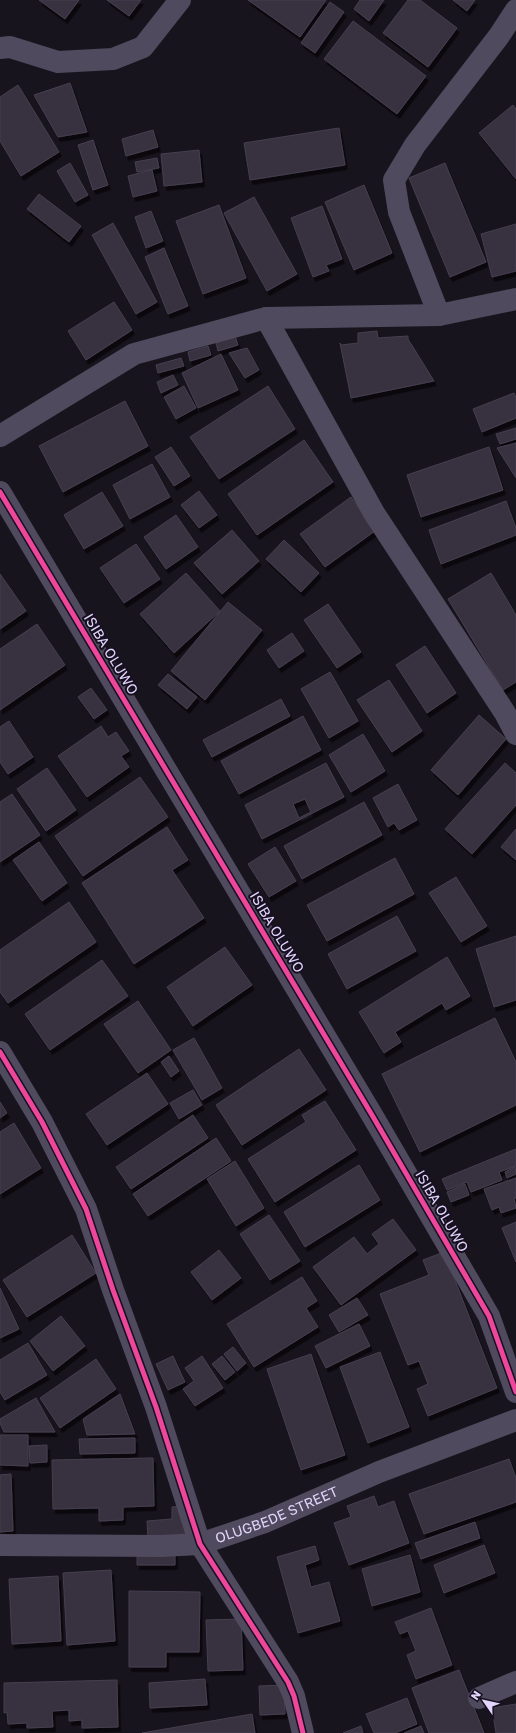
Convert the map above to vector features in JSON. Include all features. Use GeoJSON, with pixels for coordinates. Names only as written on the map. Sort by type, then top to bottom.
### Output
{"type":"FeatureCollection","features":[{"type":"Feature","properties":{"kind":"street"},"geometry":{"type":"LineString","coordinates":[[0,48],[10,47],[58,62],[113,59],[143,47],[180,0]]}},
{"type":"Feature","properties":{"kind":"street"},"geometry":{"type":"LineString","coordinates":[[439,315],[399,212],[394,180],[415,144],[494,42],[516,10]]}},
{"type":"Feature","properties":{"kind":"street"},"geometry":{"type":"LineString","coordinates":[[0,436],[134,354],[266,318],[439,315],[516,299]]}},
{"type":"Feature","properties":{"kind":"street"},"geometry":{"type":"LineString","coordinates":[[266,318],[374,513],[510,710],[516,734]]}},
{"type":"Feature","properties":{"kind":"street","name":"ISIBA OLUWO"},"geometry":{"type":"LineString","coordinates":[[0,492],[368,1108],[489,1316],[516,1392]]}},
{"type":"Feature","properties":{"kind":"street"},"geometry":{"type":"LineString","coordinates":[[0,1052],[42,1122],[86,1209],[113,1290],[156,1407],[200,1544],[288,1682],[294,1696],[303,1733]]}},
{"type":"Feature","properties":{"kind":"street","name":"OLUGBEDE STREET"},"geometry":{"type":"LineString","coordinates":[[0,1545],[161,1546],[200,1544],[265,1522],[379,1472],[516,1420]]}},
{"type":"Feature","properties":{"kind":"street"},"geometry":{"type":"LineString","coordinates":[[479,1698],[516,1682]]}},
{"type":"Feature","properties":{"kind":"building"},"geometry":{"type":"Polygon","coordinates":[[[39,0],[79,0],[65,19],[39,0]]]}},
{"type":"Feature","properties":{"kind":"building"},"geometry":{"type":"Polygon","coordinates":[[[107,0],[141,0],[129,16],[107,0]]]}},
{"type":"Feature","properties":{"kind":"building"},"geometry":{"type":"Polygon","coordinates":[[[248,0],[326,0],[300,37],[248,0]]]}},
{"type":"Feature","properties":{"kind":"building"},"geometry":{"type":"Polygon","coordinates":[[[360,0],[384,0],[369,21],[354,9],[360,0]]]}},
{"type":"Feature","properties":{"kind":"building"},"geometry":{"type":"Polygon","coordinates":[[[408,0],[420,0],[457,28],[428,67],[383,33],[408,0]]]}},
{"type":"Feature","properties":{"kind":"building"},"geometry":{"type":"Polygon","coordinates":[[[453,0],[475,0],[467,11],[453,0]]]}},
{"type":"Feature","properties":{"kind":"building"},"geometry":{"type":"Polygon","coordinates":[[[330,2],[344,12],[315,53],[301,43],[330,2]]]}},
{"type":"Feature","properties":{"kind":"building"},"geometry":{"type":"Polygon","coordinates":[[[353,21],[426,76],[397,114],[324,59],[353,21]]]}},
{"type":"Feature","properties":{"kind":"building"},"geometry":{"type":"Polygon","coordinates":[[[70,83],[87,132],[58,137],[34,95],[70,83]]]}},
{"type":"Feature","properties":{"kind":"building"},"geometry":{"type":"Polygon","coordinates":[[[18,85],[59,152],[21,176],[0,141],[0,97],[18,85]]]}},
{"type":"Feature","properties":{"kind":"building"},"geometry":{"type":"Polygon","coordinates":[[[513,105],[516,109],[516,179],[479,133],[513,105]]]}},
{"type":"Feature","properties":{"kind":"building"},"geometry":{"type":"Polygon","coordinates":[[[339,128],[345,165],[250,180],[244,143],[339,128]]]}},
{"type":"Feature","properties":{"kind":"building"},"geometry":{"type":"Polygon","coordinates":[[[153,130],[158,147],[126,156],[122,139],[153,130]]]}},
{"type":"Feature","properties":{"kind":"building"},"geometry":{"type":"Polygon","coordinates":[[[93,140],[108,185],[93,190],[78,145],[93,140]]]}},
{"type":"Feature","properties":{"kind":"building"},"geometry":{"type":"Polygon","coordinates":[[[199,150],[202,182],[164,186],[161,154],[199,150]]]}},
{"type":"Feature","properties":{"kind":"building"},"geometry":{"type":"Polygon","coordinates":[[[157,158],[159,168],[137,172],[135,162],[157,158]]]}},
{"type":"Feature","properties":{"kind":"building"},"geometry":{"type":"Polygon","coordinates":[[[70,163],[88,195],[75,202],[57,171],[70,163]]]}},
{"type":"Feature","properties":{"kind":"building"},"geometry":{"type":"Polygon","coordinates":[[[445,163],[486,262],[450,277],[409,178],[445,163]]]}},
{"type":"Feature","properties":{"kind":"building"},"geometry":{"type":"Polygon","coordinates":[[[152,170],[157,191],[133,197],[128,176],[152,170]]]}},
{"type":"Feature","properties":{"kind":"building"},"geometry":{"type":"Polygon","coordinates":[[[364,185],[392,253],[354,270],[325,202],[364,185]]]}},
{"type":"Feature","properties":{"kind":"building"},"geometry":{"type":"Polygon","coordinates":[[[39,194],[81,226],[69,242],[27,209],[39,194]]]}},
{"type":"Feature","properties":{"kind":"building"},"geometry":{"type":"Polygon","coordinates":[[[254,197],[297,274],[267,291],[224,213],[254,197]]]}},
{"type":"Feature","properties":{"kind":"building"},"geometry":{"type":"Polygon","coordinates":[[[219,205],[246,278],[203,294],[176,221],[219,205]]]}},
{"type":"Feature","properties":{"kind":"building"},"geometry":{"type":"Polygon","coordinates":[[[322,206],[342,259],[326,265],[329,271],[313,277],[291,218],[322,206]]]}},
{"type":"Feature","properties":{"kind":"building"},"geometry":{"type":"Polygon","coordinates":[[[151,211],[163,241],[146,248],[135,217],[151,211]]]}},
{"type":"Feature","properties":{"kind":"building"},"geometry":{"type":"Polygon","coordinates":[[[113,223],[157,302],[136,314],[92,235],[113,223]]]}},
{"type":"Feature","properties":{"kind":"building"},"geometry":{"type":"Polygon","coordinates":[[[516,224],[516,271],[492,277],[481,234],[516,224]]]}},
{"type":"Feature","properties":{"kind":"building"},"geometry":{"type":"Polygon","coordinates":[[[164,248],[188,306],[168,314],[145,257],[164,248]]]}},
{"type":"Feature","properties":{"kind":"building"},"geometry":{"type":"Polygon","coordinates":[[[114,302],[132,330],[86,360],[68,331],[114,302]]]}},
{"type":"Feature","properties":{"kind":"building"},"geometry":{"type":"Polygon","coordinates":[[[377,331],[378,338],[408,336],[408,339],[434,381],[351,398],[340,343],[341,345],[358,343],[358,333],[377,331]]]}},
{"type":"Feature","properties":{"kind":"building"},"geometry":{"type":"Polygon","coordinates":[[[235,336],[238,345],[218,351],[216,343],[235,336]]]}},
{"type":"Feature","properties":{"kind":"building"},"geometry":{"type":"Polygon","coordinates":[[[208,346],[211,355],[190,361],[188,352],[208,346]]]}},
{"type":"Feature","properties":{"kind":"building"},"geometry":{"type":"Polygon","coordinates":[[[247,348],[259,370],[245,378],[229,353],[247,348]]]}},
{"type":"Feature","properties":{"kind":"building"},"geometry":{"type":"Polygon","coordinates":[[[221,354],[238,390],[198,408],[182,373],[221,354]]]}},
{"type":"Feature","properties":{"kind":"building"},"geometry":{"type":"Polygon","coordinates":[[[181,358],[184,366],[158,373],[156,365],[181,358]]]}},
{"type":"Feature","properties":{"kind":"building"},"geometry":{"type":"Polygon","coordinates":[[[173,375],[178,385],[161,393],[157,382],[173,375]]]}},
{"type":"Feature","properties":{"kind":"building"},"geometry":{"type":"Polygon","coordinates":[[[184,386],[196,408],[176,419],[164,397],[184,386]]]}},
{"type":"Feature","properties":{"kind":"building"},"geometry":{"type":"Polygon","coordinates":[[[268,386],[295,429],[219,479],[190,437],[268,386]]]}},
{"type":"Feature","properties":{"kind":"building"},"geometry":{"type":"Polygon","coordinates":[[[514,393],[516,398],[516,418],[482,432],[473,409],[514,393]]]}},
{"type":"Feature","properties":{"kind":"building"},"geometry":{"type":"Polygon","coordinates":[[[125,401],[148,446],[63,492],[39,446],[125,401]]]}},
{"type":"Feature","properties":{"kind":"building"},"geometry":{"type":"Polygon","coordinates":[[[516,428],[516,439],[500,444],[496,434],[516,428]]]}},
{"type":"Feature","properties":{"kind":"building"},"geometry":{"type":"Polygon","coordinates":[[[304,440],[333,482],[257,535],[228,494],[304,440]]]}},
{"type":"Feature","properties":{"kind":"building"},"geometry":{"type":"Polygon","coordinates":[[[516,443],[516,478],[497,448],[516,443]]]}},
{"type":"Feature","properties":{"kind":"building"},"geometry":{"type":"Polygon","coordinates":[[[171,447],[190,476],[174,486],[155,457],[171,447]]]}},
{"type":"Feature","properties":{"kind":"building"},"geometry":{"type":"Polygon","coordinates":[[[489,447],[503,490],[421,517],[407,475],[489,447]]]}},
{"type":"Feature","properties":{"kind":"building"},"geometry":{"type":"Polygon","coordinates":[[[152,464],[170,497],[130,519],[113,485],[152,464]]]}},
{"type":"Feature","properties":{"kind":"building"},"geometry":{"type":"Polygon","coordinates":[[[199,491],[217,515],[199,528],[181,505],[199,491]]]}},
{"type":"Feature","properties":{"kind":"building"},"geometry":{"type":"Polygon","coordinates":[[[102,492],[123,526],[84,549],[64,515],[102,492]]]}},
{"type":"Feature","properties":{"kind":"building"},"geometry":{"type":"Polygon","coordinates":[[[351,497],[375,531],[325,567],[300,534],[351,497]]]}},
{"type":"Feature","properties":{"kind":"building"},"geometry":{"type":"Polygon","coordinates":[[[506,501],[516,528],[516,535],[441,564],[429,530],[506,501]]]}},
{"type":"Feature","properties":{"kind":"building"},"geometry":{"type":"Polygon","coordinates":[[[176,515],[198,547],[166,569],[144,537],[176,515]]]}},
{"type":"Feature","properties":{"kind":"building"},"geometry":{"type":"Polygon","coordinates":[[[232,530],[259,561],[222,594],[194,563],[232,530]]]}},
{"type":"Feature","properties":{"kind":"building"},"geometry":{"type":"Polygon","coordinates":[[[284,540],[319,573],[301,592],[266,559],[284,540]]]}},
{"type":"Feature","properties":{"kind":"building"},"geometry":{"type":"Polygon","coordinates":[[[136,544],[160,579],[124,603],[100,568],[136,544]]]}},
{"type":"Feature","properties":{"kind":"building"},"geometry":{"type":"Polygon","coordinates":[[[186,573],[220,611],[174,653],[140,614],[186,573]]]}},
{"type":"Feature","properties":{"kind":"building"},"geometry":{"type":"Polygon","coordinates":[[[491,573],[516,615],[516,682],[503,690],[448,599],[491,573]]]}},
{"type":"Feature","properties":{"kind":"building"},"geometry":{"type":"Polygon","coordinates":[[[0,574],[26,611],[0,629],[0,574]]]}},
{"type":"Feature","properties":{"kind":"building"},"geometry":{"type":"Polygon","coordinates":[[[228,602],[262,630],[205,700],[171,671],[228,602]]]}},
{"type":"Feature","properties":{"kind":"building"},"geometry":{"type":"Polygon","coordinates":[[[328,604],[361,652],[337,668],[304,620],[328,604]]]}},
{"type":"Feature","properties":{"kind":"building"},"geometry":{"type":"Polygon","coordinates":[[[37,624],[65,665],[0,710],[0,649],[37,624]]]}},
{"type":"Feature","properties":{"kind":"building"},"geometry":{"type":"Polygon","coordinates":[[[292,633],[304,651],[279,668],[267,650],[292,633]]]}},
{"type":"Feature","properties":{"kind":"building"},"geometry":{"type":"Polygon","coordinates":[[[425,646],[456,693],[427,713],[396,665],[425,646]]]}},
{"type":"Feature","properties":{"kind":"building"},"geometry":{"type":"Polygon","coordinates":[[[330,672],[358,721],[329,738],[301,689],[330,672]]]}},
{"type":"Feature","properties":{"kind":"building"},"geometry":{"type":"Polygon","coordinates":[[[168,674],[197,697],[187,709],[158,685],[168,674]]]}},
{"type":"Feature","properties":{"kind":"building"},"geometry":{"type":"Polygon","coordinates":[[[389,680],[422,731],[392,752],[357,700],[389,680]]]}},
{"type":"Feature","properties":{"kind":"building"},"geometry":{"type":"Polygon","coordinates":[[[91,688],[107,710],[94,719],[78,697],[91,688]]]}},
{"type":"Feature","properties":{"kind":"building"},"geometry":{"type":"Polygon","coordinates":[[[281,699],[290,716],[212,757],[203,740],[281,699]]]}},
{"type":"Feature","properties":{"kind":"building"},"geometry":{"type":"Polygon","coordinates":[[[479,715],[506,739],[458,795],[431,770],[479,715]]]}},
{"type":"Feature","properties":{"kind":"building"},"geometry":{"type":"Polygon","coordinates":[[[303,716],[321,750],[239,794],[221,761],[303,716]]]}},
{"type":"Feature","properties":{"kind":"building"},"geometry":{"type":"Polygon","coordinates":[[[9,721],[33,757],[8,774],[0,762],[0,727],[9,721]]]}},
{"type":"Feature","properties":{"kind":"building"},"geometry":{"type":"Polygon","coordinates":[[[101,726],[108,737],[116,732],[129,751],[121,756],[129,767],[87,797],[58,756],[101,726]]]}},
{"type":"Feature","properties":{"kind":"building"},"geometry":{"type":"Polygon","coordinates":[[[363,734],[385,771],[351,792],[329,755],[363,734]]]}},
{"type":"Feature","properties":{"kind":"building"},"geometry":{"type":"Polygon","coordinates":[[[326,763],[344,797],[262,839],[245,805],[326,763]],[[305,799],[293,804],[299,818],[311,812],[305,799]]]}},
{"type":"Feature","properties":{"kind":"building"},"geometry":{"type":"Polygon","coordinates":[[[505,763],[516,773],[516,805],[472,854],[445,829],[505,763]]]}},
{"type":"Feature","properties":{"kind":"building"},"geometry":{"type":"Polygon","coordinates":[[[47,768],[76,810],[46,831],[17,789],[47,768]]]}},
{"type":"Feature","properties":{"kind":"building"},"geometry":{"type":"Polygon","coordinates":[[[140,777],[168,817],[83,876],[55,836],[140,777]]]}},
{"type":"Feature","properties":{"kind":"building"},"geometry":{"type":"Polygon","coordinates":[[[398,784],[417,820],[399,830],[394,823],[388,827],[373,798],[398,784]]]}},
{"type":"Feature","properties":{"kind":"building"},"geometry":{"type":"Polygon","coordinates":[[[12,794],[40,835],[0,862],[0,802],[12,794]]]}},
{"type":"Feature","properties":{"kind":"building"},"geometry":{"type":"Polygon","coordinates":[[[364,802],[382,835],[302,879],[284,846],[364,802]]]}},
{"type":"Feature","properties":{"kind":"building"},"geometry":{"type":"Polygon","coordinates":[[[167,827],[188,860],[172,870],[204,918],[134,964],[82,883],[167,827]]]}},
{"type":"Feature","properties":{"kind":"building"},"geometry":{"type":"Polygon","coordinates":[[[516,829],[516,860],[501,847],[516,829]]]}},
{"type":"Feature","properties":{"kind":"building"},"geometry":{"type":"Polygon","coordinates":[[[39,842],[67,883],[42,901],[13,860],[39,842]]]}},
{"type":"Feature","properties":{"kind":"building"},"geometry":{"type":"Polygon","coordinates":[[[275,847],[296,881],[269,897],[248,864],[275,847]]]}},
{"type":"Feature","properties":{"kind":"building"},"geometry":{"type":"Polygon","coordinates":[[[395,858],[414,894],[327,941],[307,905],[395,858]]]}},
{"type":"Feature","properties":{"kind":"building"},"geometry":{"type":"Polygon","coordinates":[[[456,877],[487,926],[461,942],[429,893],[456,877]]]}},
{"type":"Feature","properties":{"kind":"building"},"geometry":{"type":"Polygon","coordinates":[[[69,902],[96,942],[8,1003],[0,992],[0,950],[69,902]]]}},
{"type":"Feature","properties":{"kind":"building"},"geometry":{"type":"Polygon","coordinates":[[[397,916],[416,951],[347,989],[328,954],[397,916]]]}},
{"type":"Feature","properties":{"kind":"building"},"geometry":{"type":"Polygon","coordinates":[[[516,936],[516,1000],[494,1007],[476,949],[516,936]]]}},
{"type":"Feature","properties":{"kind":"building"},"geometry":{"type":"Polygon","coordinates":[[[225,947],[252,985],[193,1026],[167,987],[225,947]]]}},
{"type":"Feature","properties":{"kind":"building"},"geometry":{"type":"Polygon","coordinates":[[[447,957],[470,996],[446,1010],[442,1003],[395,1032],[401,1042],[384,1053],[359,1012],[447,957]]]}},
{"type":"Feature","properties":{"kind":"building"},"geometry":{"type":"Polygon","coordinates":[[[102,960],[128,996],[50,1050],[25,1014],[102,960]]]}},
{"type":"Feature","properties":{"kind":"building"},"geometry":{"type":"Polygon","coordinates":[[[138,1001],[171,1050],[138,1073],[104,1024],[138,1001]]]}},
{"type":"Feature","properties":{"kind":"building"},"geometry":{"type":"Polygon","coordinates":[[[495,1018],[516,1062],[516,1105],[420,1152],[382,1074],[495,1018]]]}},
{"type":"Feature","properties":{"kind":"building"},"geometry":{"type":"Polygon","coordinates":[[[194,1038],[222,1088],[202,1100],[173,1050],[194,1038]]]}},
{"type":"Feature","properties":{"kind":"building"},"geometry":{"type":"Polygon","coordinates":[[[299,1049],[326,1090],[242,1145],[216,1105],[299,1049]]]}},
{"type":"Feature","properties":{"kind":"building"},"geometry":{"type":"Polygon","coordinates":[[[169,1056],[179,1071],[171,1077],[161,1062],[169,1056]]]}},
{"type":"Feature","properties":{"kind":"building"},"geometry":{"type":"Polygon","coordinates":[[[147,1073],[168,1104],[107,1145],[86,1114],[147,1073]]]}},
{"type":"Feature","properties":{"kind":"building"},"geometry":{"type":"Polygon","coordinates":[[[193,1090],[202,1105],[179,1119],[170,1103],[193,1090]]]}},
{"type":"Feature","properties":{"kind":"building"},"geometry":{"type":"Polygon","coordinates":[[[325,1101],[356,1150],[275,1202],[248,1159],[306,1122],[302,1115],[325,1101]]]}},
{"type":"Feature","properties":{"kind":"building"},"geometry":{"type":"Polygon","coordinates":[[[0,1102],[7,1113],[0,1118],[0,1102]]]}},
{"type":"Feature","properties":{"kind":"building"},"geometry":{"type":"Polygon","coordinates":[[[193,1115],[208,1138],[131,1189],[116,1167],[193,1115]]]}},
{"type":"Feature","properties":{"kind":"building"},"geometry":{"type":"Polygon","coordinates":[[[14,1123],[41,1168],[0,1194],[0,1132],[14,1123]]]}},
{"type":"Feature","properties":{"kind":"building"},"geometry":{"type":"Polygon","coordinates":[[[216,1138],[231,1161],[148,1216],[133,1194],[216,1138]]]}},
{"type":"Feature","properties":{"kind":"building"},"geometry":{"type":"Polygon","coordinates":[[[516,1149],[516,1166],[499,1172],[502,1180],[471,1192],[467,1182],[447,1190],[442,1179],[516,1149]]]}},
{"type":"Feature","properties":{"kind":"building"},"geometry":{"type":"Polygon","coordinates":[[[235,1161],[264,1208],[236,1226],[207,1179],[235,1161]]]}},
{"type":"Feature","properties":{"kind":"building"},"geometry":{"type":"Polygon","coordinates":[[[359,1165],[380,1200],[305,1247],[284,1212],[359,1165]]]}},
{"type":"Feature","properties":{"kind":"building"},"geometry":{"type":"Polygon","coordinates":[[[515,1167],[516,1174],[507,1178],[505,1172],[515,1167]]]}},
{"type":"Feature","properties":{"kind":"building"},"geometry":{"type":"Polygon","coordinates":[[[516,1178],[516,1198],[514,1198],[516,1208],[501,1213],[499,1207],[492,1210],[484,1189],[516,1178]]]}},
{"type":"Feature","properties":{"kind":"building"},"geometry":{"type":"Polygon","coordinates":[[[465,1184],[469,1195],[451,1202],[447,1192],[465,1184]]]}},
{"type":"Feature","properties":{"kind":"building"},"geometry":{"type":"Polygon","coordinates":[[[269,1215],[300,1261],[270,1280],[240,1234],[269,1215]]]}},
{"type":"Feature","properties":{"kind":"building"},"geometry":{"type":"Polygon","coordinates":[[[393,1219],[416,1250],[341,1305],[313,1267],[354,1237],[367,1254],[379,1244],[372,1234],[393,1219]]]}},
{"type":"Feature","properties":{"kind":"building"},"geometry":{"type":"Polygon","coordinates":[[[516,1222],[516,1262],[502,1228],[516,1222]]]}},
{"type":"Feature","properties":{"kind":"building"},"geometry":{"type":"Polygon","coordinates":[[[72,1235],[96,1273],[27,1317],[3,1280],[72,1235]]]}},
{"type":"Feature","properties":{"kind":"building"},"geometry":{"type":"Polygon","coordinates":[[[219,1250],[241,1278],[212,1300],[191,1272],[219,1250]]]}},
{"type":"Feature","properties":{"kind":"building"},"geometry":{"type":"Polygon","coordinates":[[[444,1252],[497,1388],[428,1416],[417,1389],[428,1384],[419,1361],[408,1365],[380,1294],[429,1275],[423,1260],[444,1252]]]}},
{"type":"Feature","properties":{"kind":"building"},"geometry":{"type":"Polygon","coordinates":[[[302,1277],[317,1301],[306,1308],[318,1327],[254,1367],[227,1324],[302,1277]]]}},
{"type":"Feature","properties":{"kind":"building"},"geometry":{"type":"Polygon","coordinates":[[[0,1288],[19,1329],[0,1338],[0,1288]]]}},
{"type":"Feature","properties":{"kind":"building"},"geometry":{"type":"Polygon","coordinates":[[[357,1298],[368,1315],[339,1332],[329,1315],[357,1298]]]}},
{"type":"Feature","properties":{"kind":"building"},"geometry":{"type":"Polygon","coordinates":[[[61,1316],[85,1346],[53,1371],[30,1341],[61,1316]]]}},
{"type":"Feature","properties":{"kind":"building"},"geometry":{"type":"Polygon","coordinates":[[[359,1324],[370,1346],[326,1368],[315,1346],[359,1324]]]}},
{"type":"Feature","properties":{"kind":"building"},"geometry":{"type":"Polygon","coordinates":[[[28,1343],[47,1375],[5,1400],[0,1392],[0,1360],[28,1343]]]}},
{"type":"Feature","properties":{"kind":"building"},"geometry":{"type":"Polygon","coordinates":[[[233,1347],[246,1363],[237,1371],[224,1354],[233,1347]]]}},
{"type":"Feature","properties":{"kind":"building"},"geometry":{"type":"Polygon","coordinates":[[[380,1352],[409,1427],[368,1443],[340,1367],[380,1352]]]}},
{"type":"Feature","properties":{"kind":"building"},"geometry":{"type":"Polygon","coordinates":[[[311,1354],[345,1455],[301,1470],[267,1369],[311,1354]]]}},
{"type":"Feature","properties":{"kind":"building"},"geometry":{"type":"Polygon","coordinates":[[[173,1356],[185,1382],[168,1390],[156,1364],[173,1356]]]}},
{"type":"Feature","properties":{"kind":"building"},"geometry":{"type":"Polygon","coordinates":[[[202,1356],[223,1388],[195,1406],[183,1389],[194,1381],[185,1368],[202,1356]]]}},
{"type":"Feature","properties":{"kind":"building"},"geometry":{"type":"Polygon","coordinates":[[[222,1356],[235,1372],[225,1380],[212,1364],[222,1356]]]}},
{"type":"Feature","properties":{"kind":"building"},"geometry":{"type":"Polygon","coordinates":[[[96,1359],[116,1389],[60,1428],[40,1398],[96,1359]]]}},
{"type":"Feature","properties":{"kind":"building"},"geometry":{"type":"Polygon","coordinates":[[[120,1394],[135,1434],[87,1435],[83,1419],[120,1394]]]}},
{"type":"Feature","properties":{"kind":"building"},"geometry":{"type":"Polygon","coordinates":[[[36,1398],[55,1432],[4,1432],[0,1419],[36,1398]]]}},
{"type":"Feature","properties":{"kind":"building"},"geometry":{"type":"Polygon","coordinates":[[[0,1435],[28,1435],[28,1466],[0,1465],[0,1435]]]}},
{"type":"Feature","properties":{"kind":"building"},"geometry":{"type":"Polygon","coordinates":[[[135,1438],[135,1453],[80,1454],[79,1439],[135,1438]]]}},
{"type":"Feature","properties":{"kind":"building"},"geometry":{"type":"Polygon","coordinates":[[[47,1445],[47,1462],[30,1463],[29,1446],[47,1445]]]}},
{"type":"Feature","properties":{"kind":"building"},"geometry":{"type":"Polygon","coordinates":[[[153,1458],[154,1506],[123,1507],[123,1520],[99,1521],[99,1508],[53,1509],[52,1460],[153,1458]]]}},
{"type":"Feature","properties":{"kind":"building"},"geometry":{"type":"Polygon","coordinates":[[[509,1459],[516,1478],[516,1502],[424,1534],[409,1494],[509,1459]]]}},
{"type":"Feature","properties":{"kind":"building"},"geometry":{"type":"Polygon","coordinates":[[[11,1474],[13,1531],[0,1532],[0,1475],[11,1474]]]}},
{"type":"Feature","properties":{"kind":"building"},"geometry":{"type":"Polygon","coordinates":[[[374,1496],[378,1507],[394,1501],[409,1543],[349,1565],[334,1523],[351,1517],[347,1506],[374,1496]]]}},
{"type":"Feature","properties":{"kind":"building"},"geometry":{"type":"Polygon","coordinates":[[[186,1506],[188,1535],[148,1538],[147,1521],[172,1519],[172,1507],[186,1506]]]}},
{"type":"Feature","properties":{"kind":"building"},"geometry":{"type":"Polygon","coordinates":[[[475,1522],[480,1538],[421,1559],[415,1543],[475,1522]]]}},
{"type":"Feature","properties":{"kind":"building"},"geometry":{"type":"Polygon","coordinates":[[[484,1545],[495,1573],[444,1593],[434,1565],[484,1545]]]}},
{"type":"Feature","properties":{"kind":"building"},"geometry":{"type":"Polygon","coordinates":[[[315,1546],[319,1560],[305,1565],[311,1587],[329,1582],[340,1621],[298,1633],[277,1557],[315,1546]]]}},
{"type":"Feature","properties":{"kind":"building"},"geometry":{"type":"Polygon","coordinates":[[[175,1550],[175,1565],[137,1565],[137,1551],[175,1550]]]}},
{"type":"Feature","properties":{"kind":"building"},"geometry":{"type":"Polygon","coordinates":[[[410,1555],[420,1592],[372,1606],[362,1569],[410,1555]]]}},
{"type":"Feature","properties":{"kind":"building"},"geometry":{"type":"Polygon","coordinates":[[[111,1570],[115,1641],[67,1645],[63,1573],[111,1570]]]}},
{"type":"Feature","properties":{"kind":"building"},"geometry":{"type":"Polygon","coordinates":[[[58,1576],[61,1641],[12,1644],[9,1579],[58,1576]]]}},
{"type":"Feature","properties":{"kind":"building"},"geometry":{"type":"Polygon","coordinates":[[[129,1591],[200,1592],[199,1652],[166,1652],[166,1667],[129,1667],[129,1591]]]}},
{"type":"Feature","properties":{"kind":"building"},"geometry":{"type":"Polygon","coordinates":[[[431,1608],[452,1665],[416,1679],[407,1655],[416,1651],[408,1631],[400,1634],[395,1622],[431,1608]]]}},
{"type":"Feature","properties":{"kind":"building"},"geometry":{"type":"Polygon","coordinates":[[[241,1619],[243,1670],[208,1671],[206,1620],[241,1619]]]}},
{"type":"Feature","properties":{"kind":"building"},"geometry":{"type":"Polygon","coordinates":[[[459,1670],[484,1733],[429,1733],[412,1688],[459,1670]]]}},
{"type":"Feature","properties":{"kind":"building"},"geometry":{"type":"Polygon","coordinates":[[[205,1679],[207,1705],[150,1708],[149,1683],[205,1679]]]}},
{"type":"Feature","properties":{"kind":"building"},"geometry":{"type":"Polygon","coordinates":[[[117,1680],[118,1727],[82,1728],[82,1720],[69,1721],[69,1710],[52,1711],[53,1727],[27,1728],[27,1723],[8,1724],[7,1712],[4,1713],[4,1683],[117,1680]]]}},
{"type":"Feature","properties":{"kind":"building"},"geometry":{"type":"Polygon","coordinates":[[[284,1685],[285,1714],[260,1715],[259,1686],[284,1685]]]}},
{"type":"Feature","properties":{"kind":"building"},"geometry":{"type":"Polygon","coordinates":[[[407,1698],[417,1724],[395,1733],[374,1733],[366,1714],[407,1698]]]}},
{"type":"Feature","properties":{"kind":"building"},"geometry":{"type":"Polygon","coordinates":[[[516,1704],[516,1733],[496,1733],[492,1708],[516,1704]]]}},
{"type":"Feature","properties":{"kind":"building"},"geometry":{"type":"Polygon","coordinates":[[[252,1714],[255,1733],[142,1733],[252,1714]]]}},
{"type":"Feature","properties":{"kind":"building"},"geometry":{"type":"Polygon","coordinates":[[[361,1726],[363,1733],[343,1733],[361,1726]]]}},
{"type":"Feature","properties":{"kind":"building"},"geometry":{"type":"Polygon","coordinates":[[[421,1726],[424,1733],[404,1733],[421,1726]]]}},
{"type":"Feature","properties":{"kind":"cycle path"},"geometry":{"type":"LineString","coordinates":[[0,492],[372,1115],[489,1316],[516,1392]]}},
{"type":"Feature","properties":{"kind":"cycle path"},"geometry":{"type":"LineString","coordinates":[[0,1052],[42,1122],[86,1209],[113,1290],[156,1407],[200,1544],[288,1682],[294,1696],[303,1733]]}}]}
